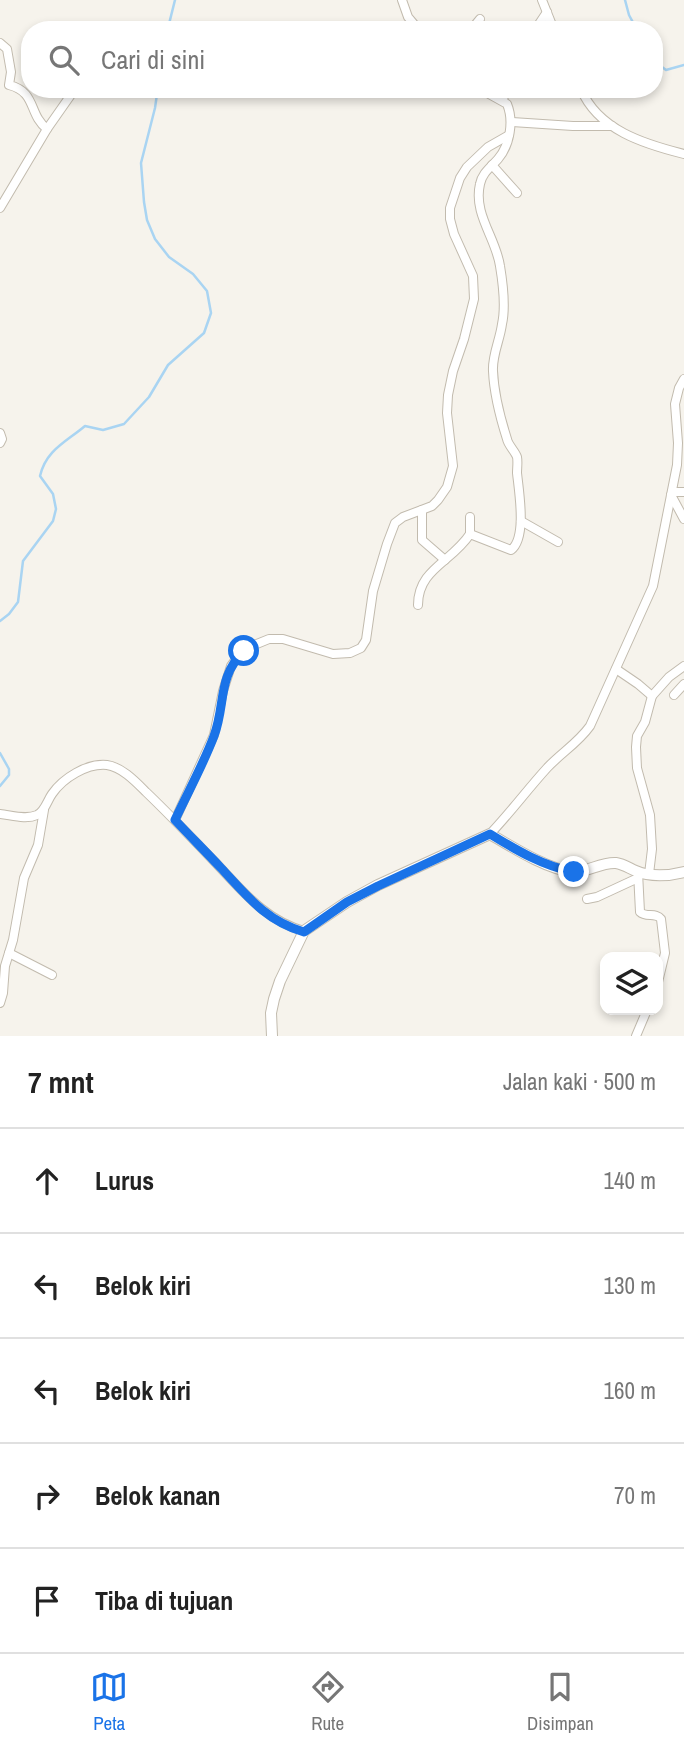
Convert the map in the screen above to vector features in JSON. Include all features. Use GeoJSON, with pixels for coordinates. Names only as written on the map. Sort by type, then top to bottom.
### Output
{"type":"FeatureCollection","features":[{"type":"Feature","properties":{"kind":"street"},"geometry":{"type":"LineString","coordinates":[[402,0],[411,21]]}},
{"type":"Feature","properties":{"kind":"street"},"geometry":{"type":"LineString","coordinates":[[542,0],[550,21]]}},
{"type":"Feature","properties":{"kind":"street"},"geometry":{"type":"LineString","coordinates":[[542,21],[547,12]]}},
{"type":"Feature","properties":{"kind":"street"},"geometry":{"type":"LineString","coordinates":[[0,43],[7,49],[11,72],[9,85],[21,90]]}},
{"type":"Feature","properties":{"kind":"street"},"geometry":{"type":"LineString","coordinates":[[29,98],[36,115],[47,129]]}},
{"type":"Feature","properties":{"kind":"street"},"geometry":{"type":"LineString","coordinates":[[0,208],[69,98]]}},
{"type":"Feature","properties":{"kind":"street"},"geometry":{"type":"LineString","coordinates":[[470,534],[511,550],[515,547],[521,521],[517,457],[507,442],[496,400],[492,364],[502,327],[503,285],[500,262],[483,218],[479,196],[481,180],[503,152],[512,122],[508,105],[497,98]]}},
{"type":"Feature","properties":{"kind":"street"},"geometry":{"type":"LineString","coordinates":[[584,98],[592,109],[629,136],[684,154]]}},
{"type":"Feature","properties":{"kind":"street"},"geometry":{"type":"LineString","coordinates":[[512,122],[612,126]]}},
{"type":"Feature","properties":{"kind":"street"},"geometry":{"type":"LineString","coordinates":[[175,820],[214,735],[223,691],[236,659],[252,646],[269,639],[283,639],[333,654],[350,653],[361,648],[366,640],[373,592],[392,530],[400,519],[436,504],[447,487],[453,457],[447,412],[448,395],[474,299],[473,276],[454,234],[450,208],[460,178],[467,167],[488,147],[509,135]]}},
{"type":"Feature","properties":{"kind":"street"},"geometry":{"type":"LineString","coordinates":[[492,165],[517,193]]}},
{"type":"Feature","properties":{"kind":"street"},"geometry":{"type":"LineString","coordinates":[[272,1036],[271,1013],[274,999],[304,932],[347,902],[490,834],[512,812],[549,766],[584,735],[596,715],[653,586],[677,466],[675,404],[684,379]]}},
{"type":"Feature","properties":{"kind":"street"},"geometry":{"type":"LineString","coordinates":[[0,433],[0,443]]}},
{"type":"Feature","properties":{"kind":"street"},"geometry":{"type":"LineString","coordinates":[[671,494],[684,492]]}},
{"type":"Feature","properties":{"kind":"street"},"geometry":{"type":"LineString","coordinates":[[671,494],[684,519]]}},
{"type":"Feature","properties":{"kind":"street"},"geometry":{"type":"LineString","coordinates":[[422,510],[421,538],[445,560]]}},
{"type":"Feature","properties":{"kind":"street"},"geometry":{"type":"LineString","coordinates":[[418,605],[419,591],[426,578],[462,546],[470,534],[470,517]]}},
{"type":"Feature","properties":{"kind":"street"},"geometry":{"type":"LineString","coordinates":[[521,521],[558,542]]}},
{"type":"Feature","properties":{"kind":"street"},"geometry":{"type":"LineString","coordinates":[[649,874],[652,849],[650,814],[637,768],[636,747],[652,696],[669,677],[684,666]]}},
{"type":"Feature","properties":{"kind":"street"},"geometry":{"type":"LineString","coordinates":[[616,669],[652,696]]}},
{"type":"Feature","properties":{"kind":"street"},"geometry":{"type":"LineString","coordinates":[[674,695],[684,684]]}},
{"type":"Feature","properties":{"kind":"street"},"geometry":{"type":"LineString","coordinates":[[0,1003],[24,878],[38,845],[44,810],[53,792],[72,776],[90,767],[111,766],[132,778],[258,906],[286,927],[304,932]]}},
{"type":"Feature","properties":{"kind":"street"},"geometry":{"type":"LineString","coordinates":[[0,814],[33,816],[44,810]]}},
{"type":"Feature","properties":{"kind":"street"},"geometry":{"type":"LineString","coordinates":[[490,834],[528,855],[567,870],[579,871],[613,863],[624,865],[638,875]]}},
{"type":"Feature","properties":{"kind":"street"},"geometry":{"type":"LineString","coordinates":[[587,899],[597,897],[638,875],[684,872]]}},
{"type":"Feature","properties":{"kind":"street"},"geometry":{"type":"LineString","coordinates":[[638,875],[640,913],[656,915],[661,919],[665,953],[663,961]]}},
{"type":"Feature","properties":{"kind":"street"},"geometry":{"type":"LineString","coordinates":[[9,953],[52,975]]}},
{"type":"Feature","properties":{"kind":"street"},"geometry":{"type":"LineString","coordinates":[[636,1036],[645,1015]]}},
{"type":"Feature","properties":{"kind":"waterway"},"geometry":{"type":"LineString","coordinates":[[170,21],[175,0]]}},
{"type":"Feature","properties":{"kind":"waterway"},"geometry":{"type":"LineString","coordinates":[[625,0],[632,21]]}},
{"type":"Feature","properties":{"kind":"waterway"},"geometry":{"type":"LineString","coordinates":[[663,68],[666,70],[684,65]]}},
{"type":"Feature","properties":{"kind":"waterway"},"geometry":{"type":"LineString","coordinates":[[0,621],[18,602],[23,561],[53,521],[56,509],[53,494],[40,476],[47,459],[85,426],[103,430],[124,424],[149,397],[168,365],[204,333],[211,313],[207,291],[193,274],[169,257],[155,239],[147,220],[141,163],[156,98]]}},
{"type":"Feature","properties":{"kind":"waterway"},"geometry":{"type":"LineString","coordinates":[[0,753],[9,769],[9,775],[0,786]]}},
{"type":"Feature","properties":{"kind":"route"},"geometry":{"type":"LineString","coordinates":[[244,651],[231,666],[214,735],[175,820],[258,906],[286,927],[304,932],[347,902],[490,834],[528,855],[574,872]]}}]}
